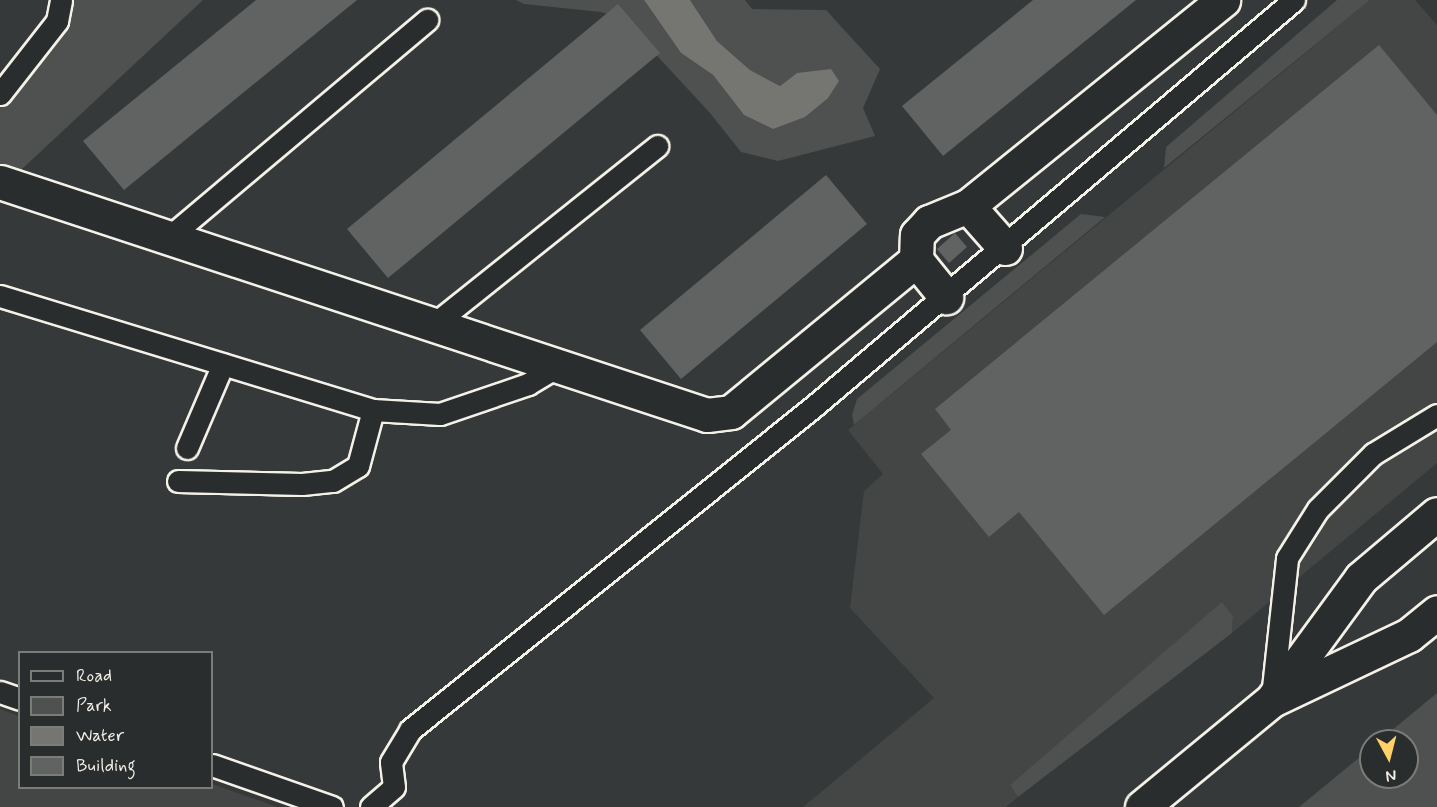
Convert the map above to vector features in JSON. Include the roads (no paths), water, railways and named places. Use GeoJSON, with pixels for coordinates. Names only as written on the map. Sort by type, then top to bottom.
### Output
{"type":"FeatureCollection","features":[{"type":"Feature","properties":{"kind":"street"},"geometry":{"type":"LineString","coordinates":[[946,297],[916,260],[917,235],[929,222],[968,206],[1224,0]]}},
{"type":"Feature","properties":{"kind":"street"},"geometry":{"type":"LineString","coordinates":[[0,182],[706,415],[731,412],[916,260]]}},
{"type":"Feature","properties":{"kind":"street"},"geometry":{"type":"LineString","coordinates":[[968,206],[1005,248]]}},
{"type":"Feature","properties":{"kind":"street"},"geometry":{"type":"LineString","coordinates":[[1272,700],[1361,578],[1437,514]]}},
{"type":"Feature","properties":{"kind":"street"},"geometry":{"type":"LineString","coordinates":[[1142,807],[1272,700],[1409,635],[1437,612]]}},
{"type":"Feature","properties":{"kind":"lane"},"geometry":{"type":"LineString","coordinates":[[0,94],[57,21],[61,0]]}},
{"type":"Feature","properties":{"kind":"lane"},"geometry":{"type":"LineString","coordinates":[[371,807],[394,788],[391,762],[410,730],[946,297],[1294,0]]}},
{"type":"Feature","properties":{"kind":"lane"},"geometry":{"type":"LineString","coordinates":[[168,238],[427,20]]}},
{"type":"Feature","properties":{"kind":"lane"},"geometry":{"type":"LineString","coordinates":[[433,325],[657,146]]}},
{"type":"Feature","properties":{"kind":"lane"},"geometry":{"type":"LineString","coordinates":[[0,297],[373,410],[440,414],[528,384],[558,366]]}},
{"type":"Feature","properties":{"kind":"lane"},"geometry":{"type":"LineString","coordinates":[[187,448],[223,364]]}},
{"type":"Feature","properties":{"kind":"lane"},"geometry":{"type":"LineString","coordinates":[[178,481],[302,484],[333,481],[358,466],[373,410]]}},
{"type":"Feature","properties":{"kind":"lane"},"geometry":{"type":"LineString","coordinates":[[1272,700],[1287,558],[1318,508],[1373,454],[1437,415]]}},
{"type":"Feature","properties":{"kind":"lane"},"geometry":{"type":"LineString","coordinates":[[0,692],[18,698]]}},
{"type":"Feature","properties":{"kind":"lane"},"geometry":{"type":"LineString","coordinates":[[213,765],[332,807]]}},
{"type":"Feature","properties":{"kind":"water"},"geometry":{"type":"Polygon","coordinates":[[[644,0],[690,0],[717,41],[750,70],[780,86],[797,73],[831,69],[839,81],[828,98],[805,117],[773,129],[744,115],[713,75],[681,53],[644,0]]]}}]}
